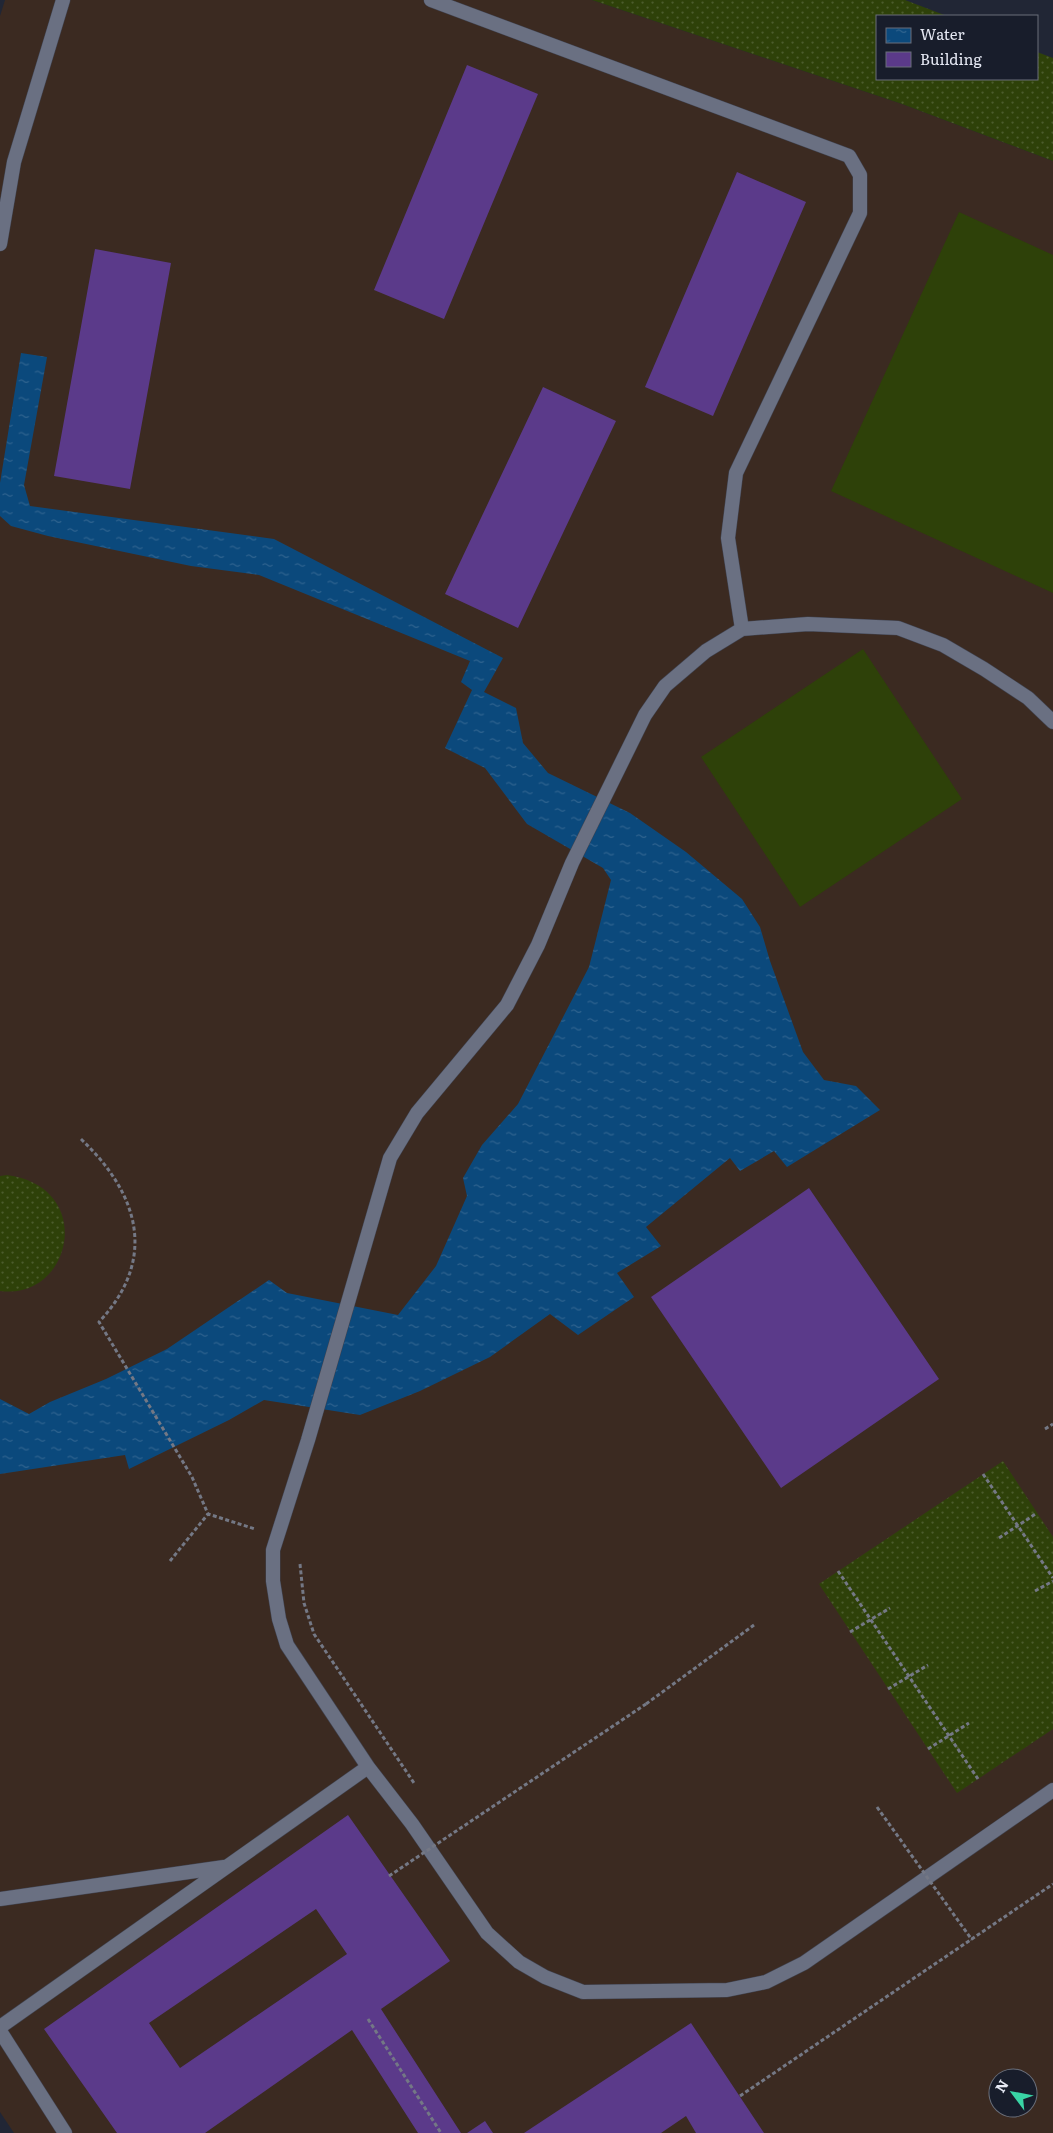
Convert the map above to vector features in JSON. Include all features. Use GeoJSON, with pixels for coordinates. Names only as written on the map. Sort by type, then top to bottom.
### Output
{"type":"FeatureCollection","features":[{"type":"Feature","properties":{"kind":"lane"},"geometry":{"type":"LineString","coordinates":[[0,244],[14,162],[64,0]]}},
{"type":"Feature","properties":{"kind":"lane"},"geometry":{"type":"LineString","coordinates":[[431,0],[849,156],[860,175],[860,213],[736,473],[728,538],[742,629]]}},
{"type":"Feature","properties":{"kind":"lane"},"geometry":{"type":"LineString","coordinates":[[1053,722],[1028,698],[984,669],[943,645],[898,628],[808,624],[742,629],[706,650],[665,686],[645,715],[572,863],[538,945],[507,1005],[417,1113],[390,1158],[352,1283],[308,1440],[273,1550],[273,1581],[279,1619],[287,1645],[368,1768],[412,1824],[487,1933],[519,1962],[545,1978],[582,1992],[727,1990],[766,1982],[804,1963],[1053,1790]]}},
{"type":"Feature","properties":{"kind":"lane"},"geometry":{"type":"LineString","coordinates":[[0,2027],[368,1768]]}},
{"type":"Feature","properties":{"kind":"lane"},"geometry":{"type":"LineString","coordinates":[[0,1898],[229,1866]]}},
{"type":"Feature","properties":{"kind":"lane"},"geometry":{"type":"LineString","coordinates":[[0,2031],[65,2133]]}},
{"type":"Feature","properties":{"kind":"path"},"geometry":{"type":"LineString","coordinates":[[81,1139],[100,1157],[116,1179],[127,1202],[134,1226],[135,1248],[132,1269],[125,1289],[114,1307],[99,1322],[192,1477],[208,1514],[276,1536],[296,1540],[304,1602],[314,1634],[417,1787]]}},
{"type":"Feature","properties":{"kind":"path"},"geometry":{"type":"LineString","coordinates":[[1045,1429],[1053,1424]]}},
{"type":"Feature","properties":{"kind":"path"},"geometry":{"type":"LineString","coordinates":[[983,1474],[1053,1580],[1035,1591]]}},
{"type":"Feature","properties":{"kind":"path"},"geometry":{"type":"LineString","coordinates":[[1000,1538],[1037,1513]]}},
{"type":"Feature","properties":{"kind":"path"},"geometry":{"type":"LineString","coordinates":[[170,1561],[208,1514]]}},
{"type":"Feature","properties":{"kind":"path"},"geometry":{"type":"LineString","coordinates":[[838,1571],[978,1779]]}},
{"type":"Feature","properties":{"kind":"path"},"geometry":{"type":"LineString","coordinates":[[850,1632],[890,1608]]}},
{"type":"Feature","properties":{"kind":"path"},"geometry":{"type":"LineString","coordinates":[[389,1876],[646,1704],[754,1625]]}},
{"type":"Feature","properties":{"kind":"path"},"geometry":{"type":"LineString","coordinates":[[888,1689],[928,1665]]}},
{"type":"Feature","properties":{"kind":"path"},"geometry":{"type":"LineString","coordinates":[[928,1749],[969,1723]]}},
{"type":"Feature","properties":{"kind":"path"},"geometry":{"type":"LineString","coordinates":[[877,1807],[972,1940]]}},
{"type":"Feature","properties":{"kind":"path"},"geometry":{"type":"LineString","coordinates":[[444,1827],[450,1835]]}},
{"type":"Feature","properties":{"kind":"path"},"geometry":{"type":"LineString","coordinates":[[740,2096],[1053,1884]]}},
{"type":"Feature","properties":{"kind":"path"},"geometry":{"type":"LineString","coordinates":[[368,2019],[441,2133]]}},
{"type":"Feature","properties":{"kind":"shaded area"},"geometry":{"type":"Polygon","coordinates":[[[5,0],[592,0],[902,104],[1053,161],[1053,2133],[14,2133],[0,2112],[0,16],[5,0]]]}},
{"type":"Feature","properties":{"kind":"green space"},"geometry":{"type":"Polygon","coordinates":[[[592,0],[905,0],[944,15],[876,15],[876,80],[1038,80],[1038,52],[1053,58],[1053,161],[902,104],[592,0]]]}},
{"type":"Feature","properties":{"kind":"green space"},"geometry":{"type":"Polygon","coordinates":[[[959,212],[1053,255],[1053,593],[831,491],[959,212]]]}},
{"type":"Feature","properties":{"kind":"green space"},"geometry":{"type":"Polygon","coordinates":[[[863,649],[962,799],[800,907],[701,757],[863,649]]]}},
{"type":"Feature","properties":{"kind":"green space"},"geometry":{"type":"Polygon","coordinates":[[[7,1175],[35,1184],[54,1200],[63,1220],[64,1241],[58,1262],[44,1279],[25,1289],[0,1291],[0,1176],[7,1175]]]}},
{"type":"Feature","properties":{"kind":"green space"},"geometry":{"type":"Polygon","coordinates":[[[1003,1461],[1053,1537],[1053,1729],[957,1793],[819,1584],[1003,1461]]]}},
{"type":"Feature","properties":{"kind":"water"},"geometry":{"type":"Polygon","coordinates":[[[21,353],[47,357],[24,485],[30,506],[274,539],[503,658],[484,692],[516,708],[523,743],[548,773],[630,813],[686,852],[742,899],[760,927],[770,961],[803,1052],[824,1080],[856,1086],[880,1110],[787,1167],[774,1151],[740,1171],[730,1158],[646,1227],[661,1246],[617,1273],[634,1297],[578,1335],[550,1314],[490,1357],[420,1391],[360,1415],[264,1400],[229,1420],[129,1469],[125,1455],[0,1474],[0,1399],[29,1414],[50,1402],[106,1379],[167,1349],[269,1280],[287,1293],[398,1315],[436,1266],[467,1196],[463,1178],[482,1145],[518,1104],[589,967],[611,880],[603,868],[527,824],[485,768],[445,748],[472,690],[461,682],[470,661],[259,575],[191,566],[48,536],[11,526],[0,516],[0,483],[21,353]]]}},
{"type":"Feature","properties":{"kind":"building"},"geometry":{"type":"Polygon","coordinates":[[[467,65],[538,94],[444,319],[374,290],[467,65]]]}},
{"type":"Feature","properties":{"kind":"building"},"geometry":{"type":"Polygon","coordinates":[[[737,172],[806,202],[713,416],[645,387],[737,172]]]}},
{"type":"Feature","properties":{"kind":"building"},"geometry":{"type":"Polygon","coordinates":[[[95,249],[171,263],[130,489],[54,476],[95,249]]]}},
{"type":"Feature","properties":{"kind":"building"},"geometry":{"type":"Polygon","coordinates":[[[543,387],[616,421],[518,628],[445,594],[543,387]]]}},
{"type":"Feature","properties":{"kind":"building"},"geometry":{"type":"Polygon","coordinates":[[[809,1188],[939,1379],[781,1488],[651,1297],[809,1188]]]}},
{"type":"Feature","properties":{"kind":"building"},"geometry":{"type":"Polygon","coordinates":[[[348,1815],[450,1961],[381,2009],[461,2133],[418,2133],[352,2030],[205,2133],[117,2133],[44,2029],[348,1815]],[[316,1909],[149,2023],[180,2068],[347,1954],[316,1909]]]}},
{"type":"Feature","properties":{"kind":"building"},"geometry":{"type":"Polygon","coordinates":[[[691,2023],[764,2133],[696,2133],[686,2116],[661,2133],[524,2133],[691,2023]]]}},
{"type":"Feature","properties":{"kind":"building"},"geometry":{"type":"Polygon","coordinates":[[[485,2121],[493,2133],[467,2133],[485,2121]]]}}]}
